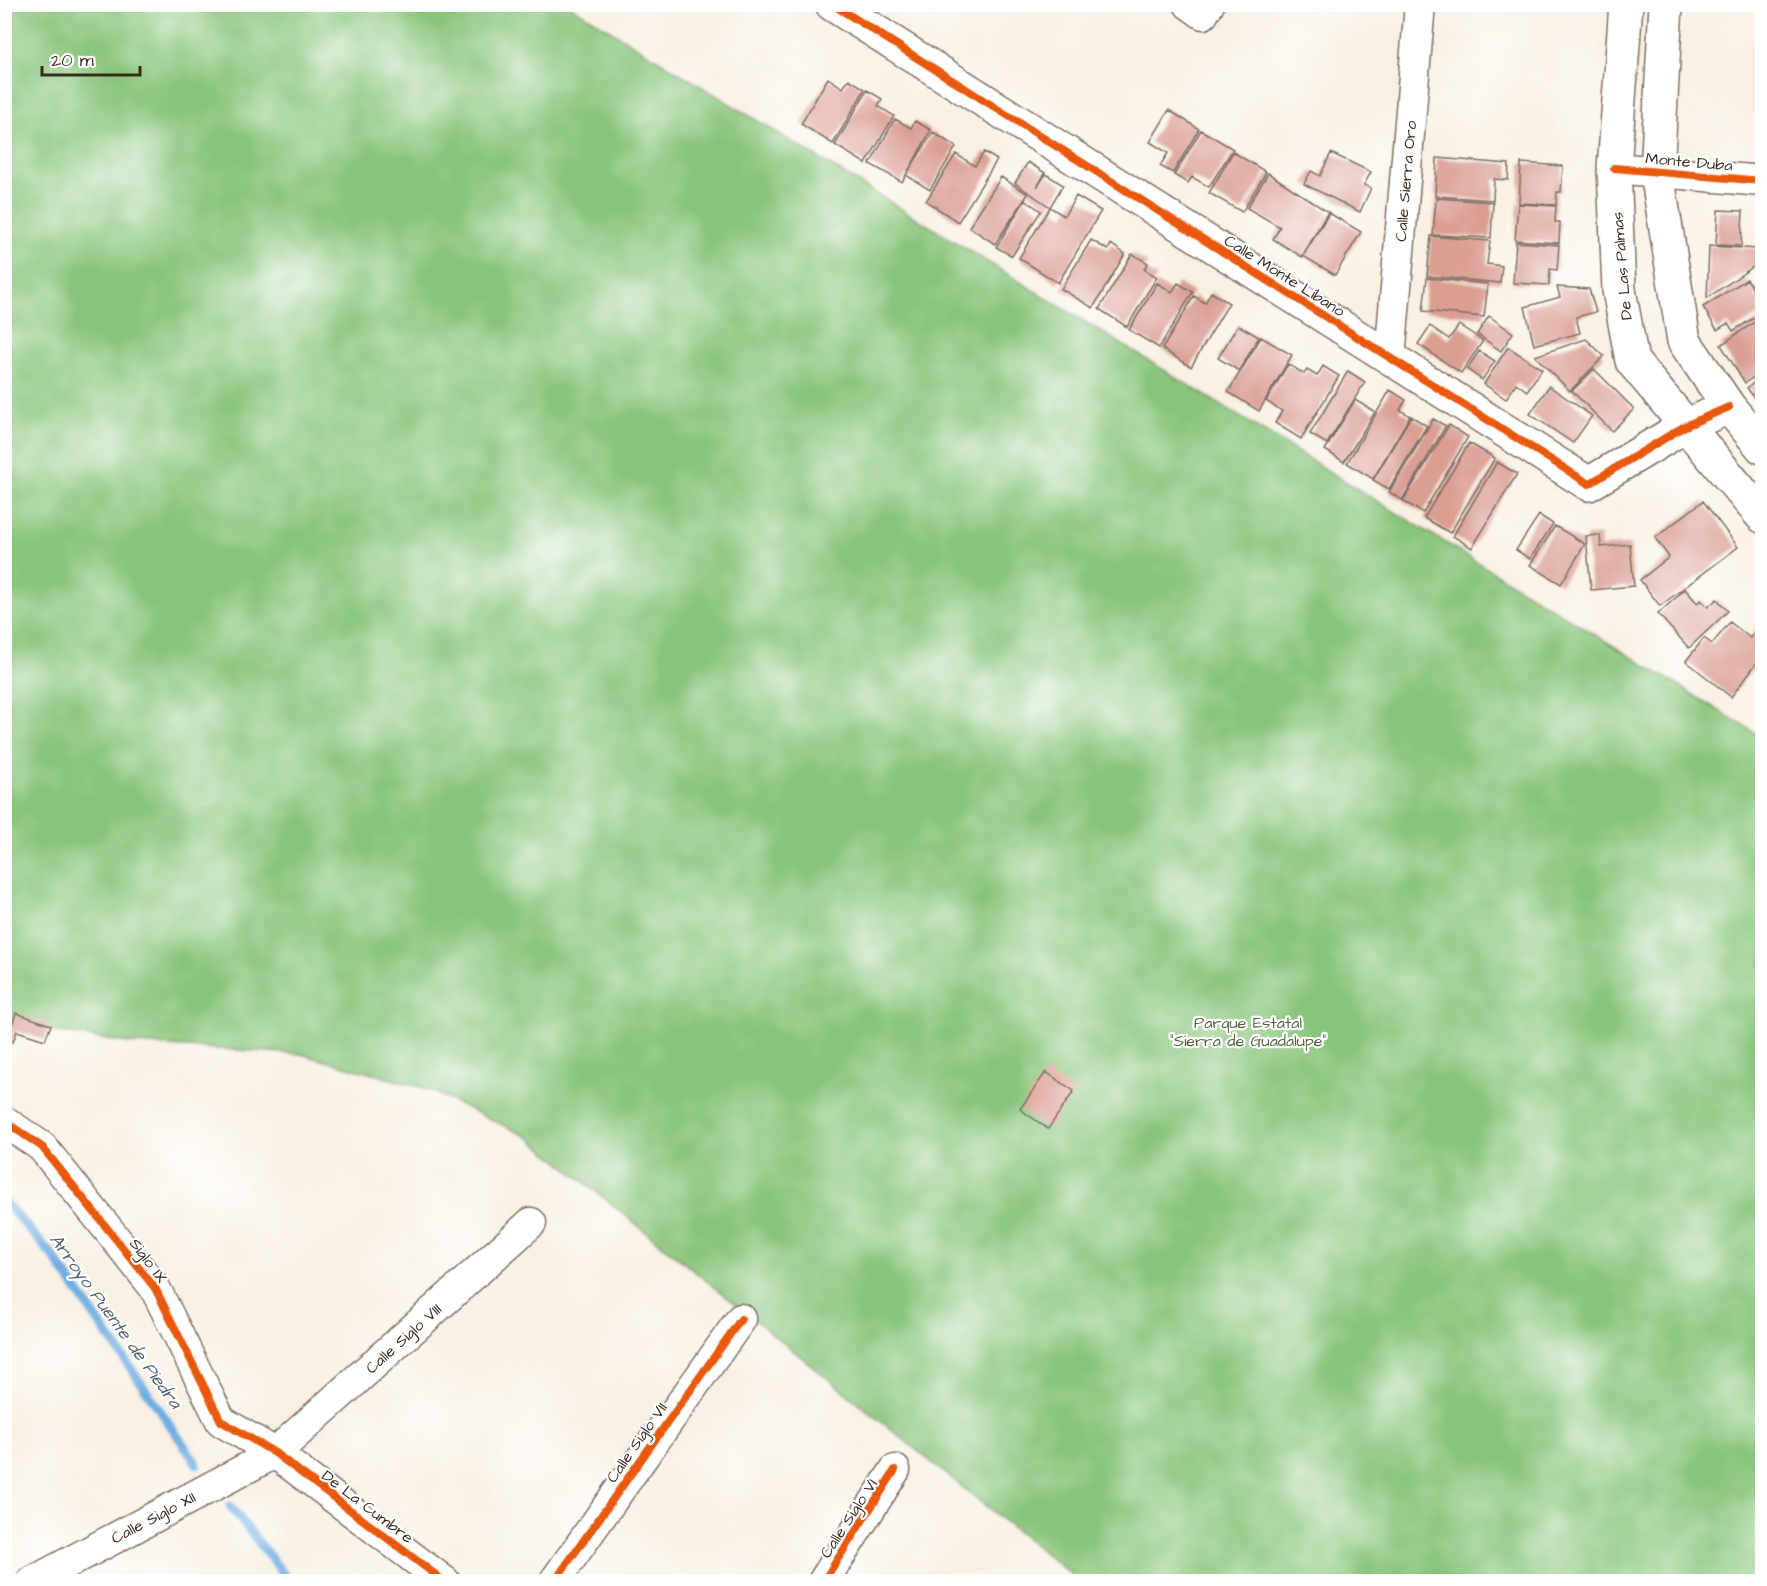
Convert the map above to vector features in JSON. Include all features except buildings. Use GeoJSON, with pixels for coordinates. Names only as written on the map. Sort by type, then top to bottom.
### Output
{"type":"FeatureCollection","features":[{"type":"Feature","properties":{"kind":"street","name":"Calle Monte Líbano"},"geometry":{"type":"LineString","coordinates":[[832,4],[1589,484],[1685,426],[1728,407]]}},
{"type":"Feature","properties":{"kind":"street"},"geometry":{"type":"LineString","coordinates":[[1189,4],[1203,14],[1209,4]]}},
{"type":"Feature","properties":{"kind":"street","name":"Calle Sierra Oro"},"geometry":{"type":"LineString","coordinates":[[1390,358],[1420,4]]}},
{"type":"Feature","properties":{"kind":"street","name":"De Las Palmas"},"geometry":{"type":"LineString","coordinates":[[1626,4],[1614,168],[1619,290],[1632,362],[1762,516]]}},
{"type":"Feature","properties":{"kind":"street"},"geometry":{"type":"LineString","coordinates":[[1666,4],[1657,173],[1684,341],[1728,407],[1762,447]]}},
{"type":"Feature","properties":{"kind":"street","name":"Monte Duba"},"geometry":{"type":"LineString","coordinates":[[1614,168],[1762,181]]}},
{"type":"Feature","properties":{"kind":"street","name":"Siglo IX"},"geometry":{"type":"LineString","coordinates":[[4,1121],[42,1147],[155,1288],[221,1421],[274,1453]]}},
{"type":"Feature","properties":{"kind":"street","name":"Calle Siglo VIII"},"geometry":{"type":"LineString","coordinates":[[274,1453],[531,1223]]}},
{"type":"Feature","properties":{"kind":"street","name":"Calle Siglo VII"},"geometry":{"type":"LineString","coordinates":[[554,1581],[741,1319]]}},
{"type":"Feature","properties":{"kind":"street","name":"Calle Siglo XII"},"geometry":{"type":"LineString","coordinates":[[32,1581],[274,1453]]}},
{"type":"Feature","properties":{"kind":"street","name":"De La Cumbre"},"geometry":{"type":"LineString","coordinates":[[274,1453],[445,1581]]}},
{"type":"Feature","properties":{"kind":"street","name":"Calle Siglo VI"},"geometry":{"type":"LineString","coordinates":[[823,1581],[896,1470]]}},
{"type":"Feature","properties":{"kind":"green space","name":"Parque Estatal \"Sierra de Guadalupe\""},"geometry":{"type":"Polygon","coordinates":[[[5,5],[569,5],[1762,737],[1762,1581],[1079,1581],[528,1137],[427,1089],[301,1054],[135,1044],[5,1024],[5,5]]]}},
{"type":"Feature","properties":{"kind":"waterway","name":"Arroyo Puente de Piedra"},"geometry":{"type":"LineString","coordinates":[[4,1201],[53,1256],[197,1464]]}},
{"type":"Feature","properties":{"kind":"waterway","name":"Arroyo Puente de Piedra"},"geometry":{"type":"LineString","coordinates":[[230,1506],[290,1582]]}},
{"type":"Feature","properties":{"kind":"cycle path"},"geometry":{"type":"LineString","coordinates":[[832,4],[1589,484],[1685,426],[1729,407]]}},
{"type":"Feature","properties":{"kind":"cycle path"},"geometry":{"type":"LineString","coordinates":[[1614,168],[1762,181]]}},
{"type":"Feature","properties":{"kind":"cycle path"},"geometry":{"type":"LineString","coordinates":[[4,1121],[42,1147],[155,1288],[221,1421],[275,1453],[445,1582]]}},
{"type":"Feature","properties":{"kind":"cycle path"},"geometry":{"type":"LineString","coordinates":[[554,1582],[741,1319]]}},
{"type":"Feature","properties":{"kind":"cycle path"},"geometry":{"type":"LineString","coordinates":[[823,1582],[895,1470]]}}]}
